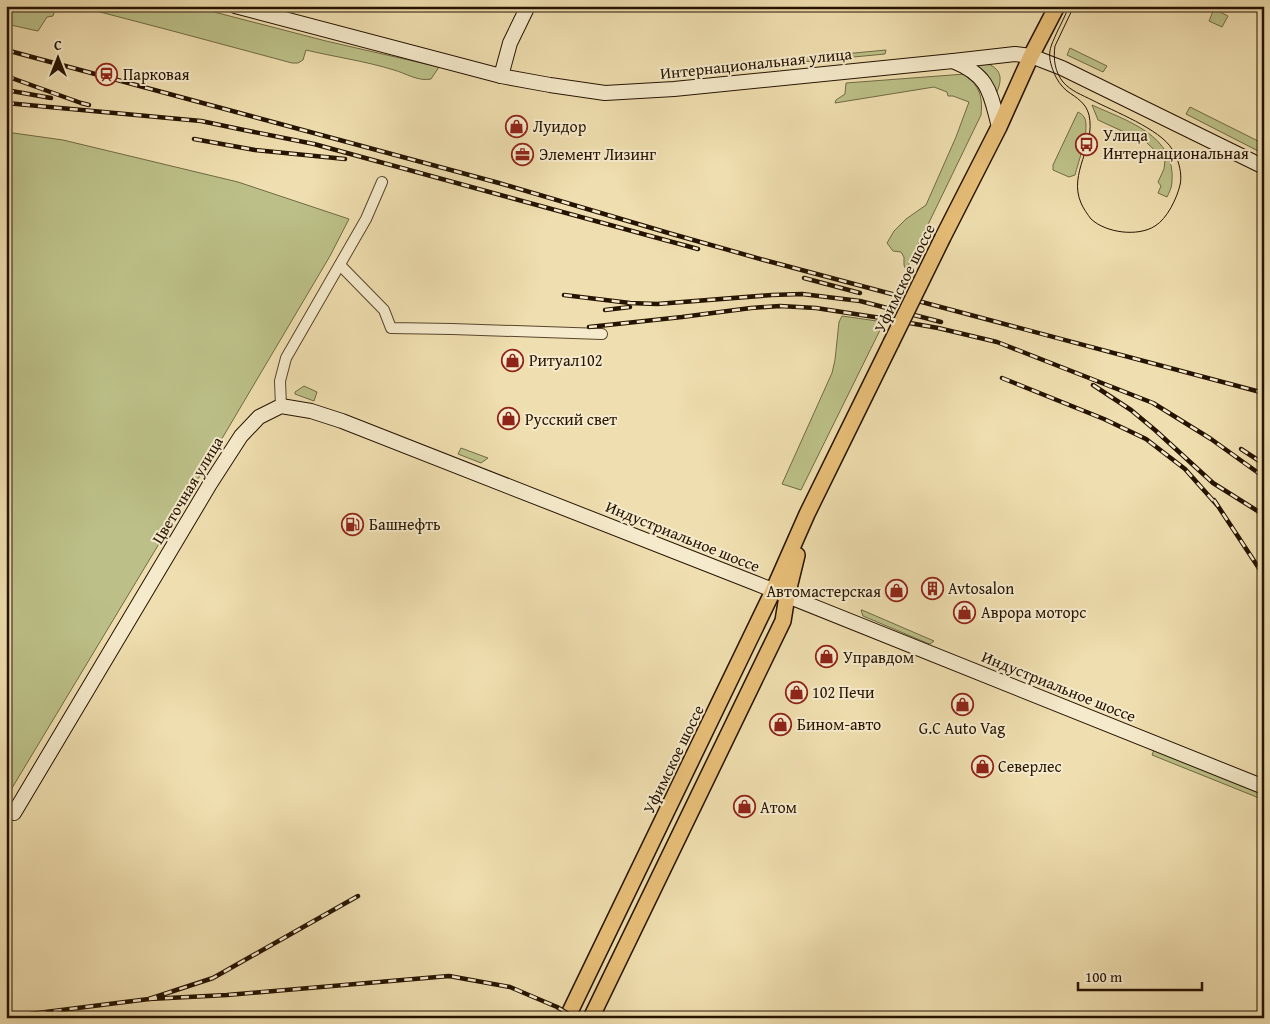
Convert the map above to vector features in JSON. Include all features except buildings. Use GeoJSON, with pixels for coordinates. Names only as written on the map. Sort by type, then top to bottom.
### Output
{"type":"FeatureCollection","features":[{"type":"Feature","properties":{"kind":"main road","name":"Уфимское шоссе"},"geometry":{"type":"LineString","coordinates":[[567,1018],[780,593],[807,514],[1057,6]]}},
{"type":"Feature","properties":{"kind":"main road","name":"Уфимское шоссе"},"geometry":{"type":"LineString","coordinates":[[591,1018],[783,621],[780,593]]}},
{"type":"Feature","properties":{"kind":"street","name":"Интернациональная улица"},"geometry":{"type":"LineString","coordinates":[[235,6],[501,76],[605,92],[674,89],[1015,54],[1031,56],[1062,68],[1264,166]]}},
{"type":"Feature","properties":{"kind":"street"},"geometry":{"type":"LineString","coordinates":[[501,76],[510,43],[528,6]]}},
{"type":"Feature","properties":{"kind":"street"},"geometry":{"type":"LineString","coordinates":[[953,61],[966,66],[985,83],[994,105],[999,127]]}},
{"type":"Feature","properties":{"kind":"street"},"geometry":{"type":"LineString","coordinates":[[281,406],[280,381],[286,358],[366,218],[382,182]]}},
{"type":"Feature","properties":{"kind":"street"},"geometry":{"type":"LineString","coordinates":[[340,265],[384,310],[390,328],[602,334]]}},
{"type":"Feature","properties":{"kind":"street","name":"Индустриальное шоссе"},"geometry":{"type":"LineString","coordinates":[[281,406],[311,411],[342,420],[1264,787]]}},
{"type":"Feature","properties":{"kind":"street","name":"Цветочная улица"},"geometry":{"type":"LineString","coordinates":[[6,810],[14,813],[210,484],[241,436],[260,417],[281,406]]}},
{"type":"Feature","properties":{"kind":"green space"},"geometry":{"type":"Polygon","coordinates":[[[6,6],[56,6],[53,16],[47,17],[38,31],[6,24],[6,6]]]}},
{"type":"Feature","properties":{"kind":"green space"},"geometry":{"type":"Polygon","coordinates":[[[77,6],[191,6],[326,41],[439,67],[431,79],[426,80],[372,64],[306,50],[303,60],[298,63],[292,63],[77,6]]]}},
{"type":"Feature","properties":{"kind":"green space"},"geometry":{"type":"Polygon","coordinates":[[[1214,9],[1228,16],[1222,27],[1209,21],[1214,9]]]}},
{"type":"Feature","properties":{"kind":"green space"},"geometry":{"type":"Polygon","coordinates":[[[1070,48],[1107,66],[1103,72],[1067,55],[1070,48]]]}},
{"type":"Feature","properties":{"kind":"green space"},"geometry":{"type":"Polygon","coordinates":[[[886,50],[885,54],[719,70],[718,66],[886,50]]]}},
{"type":"Feature","properties":{"kind":"green space"},"geometry":{"type":"Polygon","coordinates":[[[988,64],[996,69],[1000,76],[996,94],[974,65],[988,64]]]}},
{"type":"Feature","properties":{"kind":"green space"},"geometry":{"type":"Polygon","coordinates":[[[965,74],[974,83],[981,97],[981,115],[906,270],[904,257],[901,252],[893,251],[887,243],[894,231],[906,219],[926,205],[969,102],[948,96],[947,92],[934,87],[835,103],[836,100],[845,94],[846,83],[965,74]]]}},
{"type":"Feature","properties":{"kind":"green space"},"geometry":{"type":"Polygon","coordinates":[[[1092,105],[1134,124],[1158,141],[1166,152],[1171,166],[1172,184],[1167,197],[1158,193],[1161,186],[1158,182],[1164,169],[1165,160],[1146,142],[1098,120],[1092,105]]]}},
{"type":"Feature","properties":{"kind":"green space"},"geometry":{"type":"Polygon","coordinates":[[[1190,107],[1264,144],[1264,154],[1186,114],[1190,107]]]}},
{"type":"Feature","properties":{"kind":"green space"},"geometry":{"type":"Polygon","coordinates":[[[1078,112],[1084,116],[1086,122],[1085,137],[1075,175],[1069,177],[1053,170],[1053,165],[1078,112]]]}},
{"type":"Feature","properties":{"kind":"green space"},"geometry":{"type":"Polygon","coordinates":[[[6,132],[63,140],[238,182],[349,219],[330,256],[201,474],[6,798],[6,132]]]}},
{"type":"Feature","properties":{"kind":"green space"},"geometry":{"type":"Polygon","coordinates":[[[842,316],[884,322],[801,490],[782,484],[832,373],[839,322],[842,316]]]}},
{"type":"Feature","properties":{"kind":"green space"},"geometry":{"type":"Polygon","coordinates":[[[304,386],[317,392],[314,401],[295,394],[304,386]]]}},
{"type":"Feature","properties":{"kind":"green space"},"geometry":{"type":"Polygon","coordinates":[[[461,448],[488,458],[481,463],[458,454],[461,448]]]}},
{"type":"Feature","properties":{"kind":"green space"},"geometry":{"type":"Polygon","coordinates":[[[861,610],[934,641],[930,644],[927,643],[863,616],[861,610]]]}},
{"type":"Feature","properties":{"kind":"green space"},"geometry":{"type":"Polygon","coordinates":[[[1154,750],[1264,794],[1264,800],[1152,755],[1154,750]]]}},
{"type":"Feature","properties":{"kind":"tram line"},"geometry":{"type":"LineString","coordinates":[[1069,6],[1053,42],[1050,60],[1058,80],[1065,89],[1083,104],[1089,115],[1089,138],[1078,181],[1081,203],[1091,219],[1105,228],[1122,232],[1140,232],[1159,223],[1174,202],[1181,182],[1178,162],[1172,149],[1157,134],[1077,92],[1066,85],[1060,78],[1055,65],[1055,46],[1074,6]]}},
{"type":"Feature","properties":{"kind":"railway"},"geometry":{"type":"LineString","coordinates":[[6,50],[499,183],[764,260],[1264,393]]}},
{"type":"Feature","properties":{"kind":"railway"},"geometry":{"type":"LineString","coordinates":[[6,76],[89,105]]}},
{"type":"Feature","properties":{"kind":"railway"},"geometry":{"type":"LineString","coordinates":[[6,90],[51,98]]}},
{"type":"Feature","properties":{"kind":"railway"},"geometry":{"type":"LineString","coordinates":[[6,103],[201,121],[314,144],[698,249]]}},
{"type":"Feature","properties":{"kind":"railway"},"geometry":{"type":"LineString","coordinates":[[194,139],[255,150],[345,159]]}},
{"type":"Feature","properties":{"kind":"railway"},"geometry":{"type":"LineString","coordinates":[[804,278],[860,293]]}},
{"type":"Feature","properties":{"kind":"railway"},"geometry":{"type":"LineString","coordinates":[[564,295],[630,303],[657,304],[802,294],[860,301],[941,322]]}},
{"type":"Feature","properties":{"kind":"railway"},"geometry":{"type":"LineString","coordinates":[[589,327],[780,306],[816,308],[938,328],[997,342],[1153,403],[1211,439],[1264,477]]}},
{"type":"Feature","properties":{"kind":"railway"},"geometry":{"type":"LineString","coordinates":[[605,310],[630,307]]}},
{"type":"Feature","properties":{"kind":"railway"},"geometry":{"type":"LineString","coordinates":[[1002,378],[1104,419],[1146,439],[1185,469],[1217,505]]}},
{"type":"Feature","properties":{"kind":"railway"},"geometry":{"type":"LineString","coordinates":[[1093,385],[1131,410],[1213,483],[1264,515]]}},
{"type":"Feature","properties":{"kind":"railway"},"geometry":{"type":"LineString","coordinates":[[1241,449],[1264,464]]}},
{"type":"Feature","properties":{"kind":"railway"},"geometry":{"type":"LineString","coordinates":[[1214,500],[1264,576]]}},
{"type":"Feature","properties":{"kind":"railway"},"geometry":{"type":"LineString","coordinates":[[6,1017],[149,999],[213,978],[358,896]]}},
{"type":"Feature","properties":{"kind":"railway"},"geometry":{"type":"LineString","coordinates":[[149,999],[227,995],[449,976],[510,987],[557,1007],[575,1018]]}},
{"type":"Feature","properties":{"kind":"place","name":"Парковая"},"geometry":{"type":"Point","coordinates":[107,74]}},
{"type":"Feature","properties":{"kind":"place","name":"Луидор"},"geometry":{"type":"Point","coordinates":[517,126]}},
{"type":"Feature","properties":{"kind":"place","name":"Улица Интернациональная"},"geometry":{"type":"Point","coordinates":[1087,144]}},
{"type":"Feature","properties":{"kind":"place","name":"Элемент Лизинг"},"geometry":{"type":"Point","coordinates":[523,154]}},
{"type":"Feature","properties":{"kind":"place","name":"Ритуал102"},"geometry":{"type":"Point","coordinates":[513,360]}},
{"type":"Feature","properties":{"kind":"place","name":"Русский свет"},"geometry":{"type":"Point","coordinates":[509,419]}},
{"type":"Feature","properties":{"kind":"place","name":"Башнефть"},"geometry":{"type":"Point","coordinates":[353,524]}},
{"type":"Feature","properties":{"kind":"place","name":"Avtosalon"},"geometry":{"type":"Point","coordinates":[932,588]}},
{"type":"Feature","properties":{"kind":"place","name":"Автомастерская"},"geometry":{"type":"Point","coordinates":[897,591]}},
{"type":"Feature","properties":{"kind":"place","name":"Аврора моторс"},"geometry":{"type":"Point","coordinates":[965,612]}},
{"type":"Feature","properties":{"kind":"place","name":"Управдом"},"geometry":{"type":"Point","coordinates":[827,657]}},
{"type":"Feature","properties":{"kind":"place","name":"102 Печи"},"geometry":{"type":"Point","coordinates":[796,692]}},
{"type":"Feature","properties":{"kind":"place","name":"G.C Auto Vag"},"geometry":{"type":"Point","coordinates":[962,704]}},
{"type":"Feature","properties":{"kind":"place","name":"Бином-авто"},"geometry":{"type":"Point","coordinates":[781,724]}},
{"type":"Feature","properties":{"kind":"place","name":"Северлес"},"geometry":{"type":"Point","coordinates":[982,766]}},
{"type":"Feature","properties":{"kind":"place","name":"Атом"},"geometry":{"type":"Point","coordinates":[744,807]}}]}
